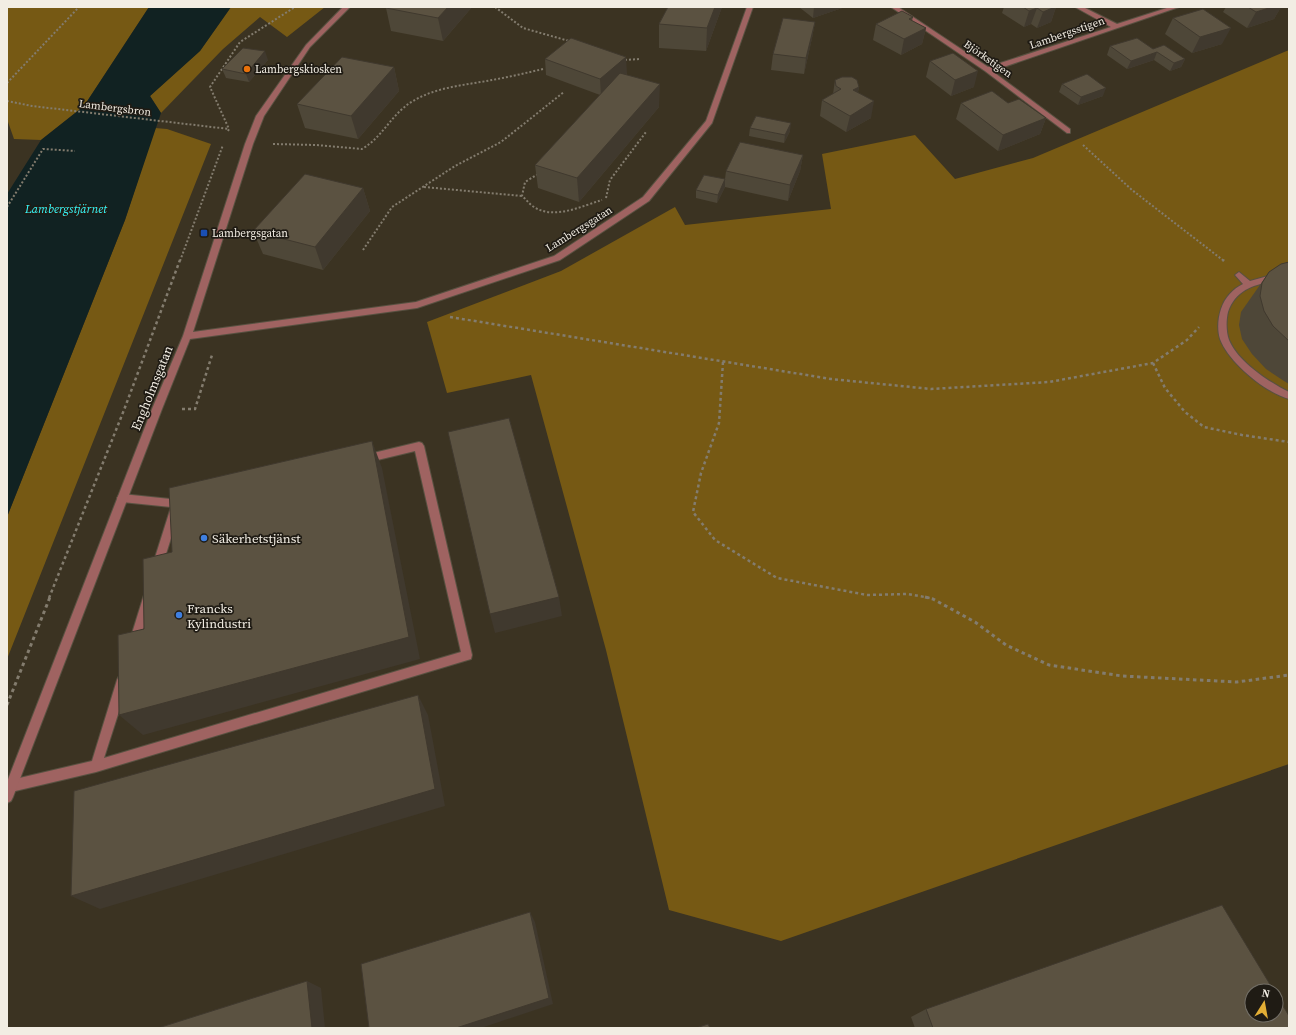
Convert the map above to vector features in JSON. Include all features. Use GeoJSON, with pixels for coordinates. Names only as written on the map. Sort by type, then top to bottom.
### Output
{"type":"FeatureCollection","features":[{"type":"Feature","properties":{"kind":"street","name":"Engholmsgatan"},"geometry":{"type":"LineString","coordinates":[[9,791],[122,498],[187,336],[249,144],[260,116],[308,46],[347,7]]}},
{"type":"Feature","properties":{"kind":"street","name":"Lambergsgatan"},"geometry":{"type":"LineString","coordinates":[[187,336],[417,305],[557,258],[646,199],[709,121],[750,7]]}},
{"type":"Feature","properties":{"kind":"street","name":"Björkstigen"},"geometry":{"type":"LineString","coordinates":[[894,7],[987,70],[1067,131]]}},
{"type":"Feature","properties":{"kind":"street"},"geometry":{"type":"LineString","coordinates":[[1078,7],[1117,27]]}},
{"type":"Feature","properties":{"kind":"street","name":"Lambergsstigen"},"geometry":{"type":"LineString","coordinates":[[987,70],[1176,7]]}},
{"type":"Feature","properties":{"kind":"street"},"geometry":{"type":"LineString","coordinates":[[1239,275],[1248,284]]}},
{"type":"Feature","properties":{"kind":"street"},"geometry":{"type":"LineString","coordinates":[[1289,277],[1267,279],[1248,284],[1234,294],[1225,306],[1222,322],[1226,340],[1237,357],[1254,374],[1276,390],[1289,396]]}},
{"type":"Feature","properties":{"kind":"street"},"geometry":{"type":"LineString","coordinates":[[9,791],[468,655],[419,446],[358,460]]}},
{"type":"Feature","properties":{"kind":"street"},"geometry":{"type":"LineString","coordinates":[[122,498],[181,502],[153,582],[131,653]]}},
{"type":"Feature","properties":{"kind":"street"},"geometry":{"type":"LineString","coordinates":[[96,766],[126,668]]}},
{"type":"Feature","properties":{"kind":"path"},"geometry":{"type":"LineString","coordinates":[[7,82],[79,7]]}},
{"type":"Feature","properties":{"kind":"path"},"geometry":{"type":"LineString","coordinates":[[226,136],[229,129],[210,87],[240,42],[294,7]]}},
{"type":"Feature","properties":{"kind":"path"},"geometry":{"type":"LineString","coordinates":[[495,7],[523,28],[549,37],[571,42]]}},
{"type":"Feature","properties":{"kind":"path"},"geometry":{"type":"LineString","coordinates":[[623,60],[640,59]]}},
{"type":"Feature","properties":{"kind":"path"},"geometry":{"type":"LineString","coordinates":[[249,144],[316,145],[362,149],[369,146],[398,112],[422,96],[471,84],[526,74],[543,68]]}},
{"type":"Feature","properties":{"kind":"path"},"geometry":{"type":"LineString","coordinates":[[363,250],[392,207],[455,166],[501,142],[564,92]]}},
{"type":"Feature","properties":{"kind":"path","name":"Lambergsbron"},"geometry":{"type":"LineString","coordinates":[[7,101],[32,106],[229,129]]}},
{"type":"Feature","properties":{"kind":"path"},"geometry":{"type":"LineString","coordinates":[[1067,131],[1132,190],[1216,254],[1239,275]]}},
{"type":"Feature","properties":{"kind":"path"},"geometry":{"type":"LineString","coordinates":[[606,199],[610,180],[646,132]]}},
{"type":"Feature","properties":{"kind":"path"},"geometry":{"type":"LineString","coordinates":[[7,704],[124,410],[224,144]]}},
{"type":"Feature","properties":{"kind":"path"},"geometry":{"type":"LineString","coordinates":[[7,206],[43,149],[75,151]]}},
{"type":"Feature","properties":{"kind":"path"},"geometry":{"type":"LineString","coordinates":[[522,196],[525,182],[544,171]]}},
{"type":"Feature","properties":{"kind":"path"},"geometry":{"type":"LineString","coordinates":[[423,187],[522,196],[534,207],[542,211],[554,212],[606,199],[612,196]]}},
{"type":"Feature","properties":{"kind":"path"},"geometry":{"type":"LineString","coordinates":[[449,317],[831,379],[931,389],[1049,382],[1153,363],[1188,340],[1202,323]]}},
{"type":"Feature","properties":{"kind":"path"},"geometry":{"type":"LineString","coordinates":[[722,362],[719,423],[701,473],[693,512],[715,540],[777,578],[867,595],[908,594],[933,599],[975,622],[1006,645],[1049,665],[1122,676],[1238,682],[1289,675]]}},
{"type":"Feature","properties":{"kind":"path"},"geometry":{"type":"LineString","coordinates":[[1153,363],[1165,388],[1185,412],[1204,427],[1242,435],[1289,442]]}},
{"type":"Feature","properties":{"kind":"shaded area"},"geometry":{"type":"Polygon","coordinates":[[[7,7],[149,7],[84,106],[41,140],[14,139],[7,119],[7,7]]]}},
{"type":"Feature","properties":{"kind":"shaded area"},"geometry":{"type":"Polygon","coordinates":[[[231,7],[325,7],[287,37],[260,17],[223,49],[161,113],[150,96],[200,51],[231,7]]]}},
{"type":"Feature","properties":{"kind":"shaded area"},"geometry":{"type":"Polygon","coordinates":[[[1289,50],[1289,764],[781,941],[669,910],[606,650],[531,375],[447,393],[427,322],[561,271],[675,207],[685,225],[831,209],[822,154],[915,135],[955,179],[1033,158],[1289,50]]]}},
{"type":"Feature","properties":{"kind":"shaded area"},"geometry":{"type":"Polygon","coordinates":[[[155,128],[167,129],[211,144],[7,659],[7,517],[125,220],[155,128]]]}},
{"type":"Feature","properties":{"kind":"water","name":"Lambergstjärnet"},"geometry":{"type":"Polygon","coordinates":[[[149,7],[231,7],[200,51],[150,96],[161,113],[125,220],[7,517],[7,194],[41,140],[84,106],[149,7]]]}},
{"type":"Feature","properties":{"kind":"building"},"geometry":{"type":"Polygon","coordinates":[[[448,7],[438,18],[386,8],[448,7]]]}},
{"type":"Feature","properties":{"kind":"building"},"geometry":{"type":"Polygon","coordinates":[[[668,7],[715,7],[707,28],[659,24],[668,7]]]}},
{"type":"Feature","properties":{"kind":"building"},"geometry":{"type":"Polygon","coordinates":[[[1023,7],[1055,7],[1043,12],[1037,8],[1029,11],[1023,7]]]}},
{"type":"Feature","properties":{"kind":"building"},"geometry":{"type":"Polygon","coordinates":[[[1248,7],[1272,7],[1256,12],[1248,7]]]}},
{"type":"Feature","properties":{"kind":"building"},"geometry":{"type":"Polygon","coordinates":[[[1203,9],[1231,28],[1200,37],[1173,18],[1203,9]]]}},
{"type":"Feature","properties":{"kind":"building"},"geometry":{"type":"Polygon","coordinates":[[[902,11],[913,17],[909,19],[926,28],[904,39],[876,24],[902,11]]]}},
{"type":"Feature","properties":{"kind":"building"},"geometry":{"type":"Polygon","coordinates":[[[783,18],[815,22],[806,58],[773,54],[783,18]]]}},
{"type":"Feature","properties":{"kind":"building"},"geometry":{"type":"Polygon","coordinates":[[[571,38],[626,57],[600,79],[545,59],[571,38]]]}},
{"type":"Feature","properties":{"kind":"building"},"geometry":{"type":"Polygon","coordinates":[[[1137,38],[1153,49],[1164,45],[1185,59],[1174,63],[1157,52],[1131,61],[1110,46],[1137,38]]]}},
{"type":"Feature","properties":{"kind":"building"},"geometry":{"type":"Polygon","coordinates":[[[243,48],[265,51],[246,74],[222,69],[243,48]]]}},
{"type":"Feature","properties":{"kind":"building"},"geometry":{"type":"Polygon","coordinates":[[[953,53],[978,71],[955,80],[930,61],[953,53]]]}},
{"type":"Feature","properties":{"kind":"building"},"geometry":{"type":"Polygon","coordinates":[[[342,57],[394,67],[351,116],[297,104],[342,57]]]}},
{"type":"Feature","properties":{"kind":"building"},"geometry":{"type":"Polygon","coordinates":[[[620,73],[660,84],[577,178],[535,165],[620,73]]]}},
{"type":"Feature","properties":{"kind":"building"},"geometry":{"type":"Polygon","coordinates":[[[1087,74],[1106,88],[1081,97],[1062,84],[1087,74]]]}},
{"type":"Feature","properties":{"kind":"building"},"geometry":{"type":"Polygon","coordinates":[[[842,77],[852,77],[857,80],[859,87],[853,90],[874,101],[850,116],[822,100],[841,89],[836,86],[835,80],[842,77]]]}},
{"type":"Feature","properties":{"kind":"building"},"geometry":{"type":"Polygon","coordinates":[[[992,91],[1008,103],[1019,99],[1046,118],[1003,135],[961,103],[992,91]]]}},
{"type":"Feature","properties":{"kind":"building"},"geometry":{"type":"Polygon","coordinates":[[[756,116],[791,123],[785,135],[750,128],[756,116]]]}},
{"type":"Feature","properties":{"kind":"building"},"geometry":{"type":"Polygon","coordinates":[[[740,142],[803,155],[790,185],[726,171],[740,142]]]}},
{"type":"Feature","properties":{"kind":"building"},"geometry":{"type":"Polygon","coordinates":[[[305,174],[363,188],[315,247],[253,231],[305,174]]]}},
{"type":"Feature","properties":{"kind":"building"},"geometry":{"type":"Polygon","coordinates":[[[704,175],[725,179],[718,195],[696,190],[704,175]]]}},
{"type":"Feature","properties":{"kind":"building"},"geometry":{"type":"Polygon","coordinates":[[[1289,262],[1289,341],[1273,326],[1264,311],[1260,296],[1262,283],[1269,272],[1281,264],[1289,262]]]}},
{"type":"Feature","properties":{"kind":"building"},"geometry":{"type":"Polygon","coordinates":[[[509,418],[559,597],[490,614],[448,432],[509,418]]]}},
{"type":"Feature","properties":{"kind":"building"},"geometry":{"type":"Polygon","coordinates":[[[372,441],[409,637],[119,715],[118,635],[144,629],[143,559],[172,552],[169,488],[372,441]]]}},
{"type":"Feature","properties":{"kind":"building"},"geometry":{"type":"Polygon","coordinates":[[[418,695],[435,789],[71,896],[74,791],[418,695]]]}},
{"type":"Feature","properties":{"kind":"building"},"geometry":{"type":"Polygon","coordinates":[[[1222,905],[1269,983],[1244,983],[1244,1023],[1284,1023],[1284,1008],[1289,1016],[1289,1028],[933,1028],[926,1009],[1222,905]]]}},
{"type":"Feature","properties":{"kind":"building"},"geometry":{"type":"Polygon","coordinates":[[[530,912],[549,998],[456,1028],[369,1028],[361,964],[530,912]]]}},
{"type":"Feature","properties":{"kind":"building"},"geometry":{"type":"Polygon","coordinates":[[[307,981],[312,1028],[158,1028],[307,981]]]}},
{"type":"Feature","properties":{"kind":"building"},"geometry":{"type":"Polygon","coordinates":[[[708,1024],[710,1028],[696,1028],[708,1024]]]}},
{"type":"Feature","properties":{"kind":"place","name":"Lambergskiosken"},"geometry":{"type":"Point","coordinates":[247,69]}},
{"type":"Feature","properties":{"kind":"place","name":"Lambergsgatan"},"geometry":{"type":"Point","coordinates":[204,233]}},
{"type":"Feature","properties":{"kind":"place","name":"Säkerhetstjänst"},"geometry":{"type":"Point","coordinates":[204,538]}},
{"type":"Feature","properties":{"kind":"place","name":"Francks Kylindustri"},"geometry":{"type":"Point","coordinates":[179,615]}}]}
